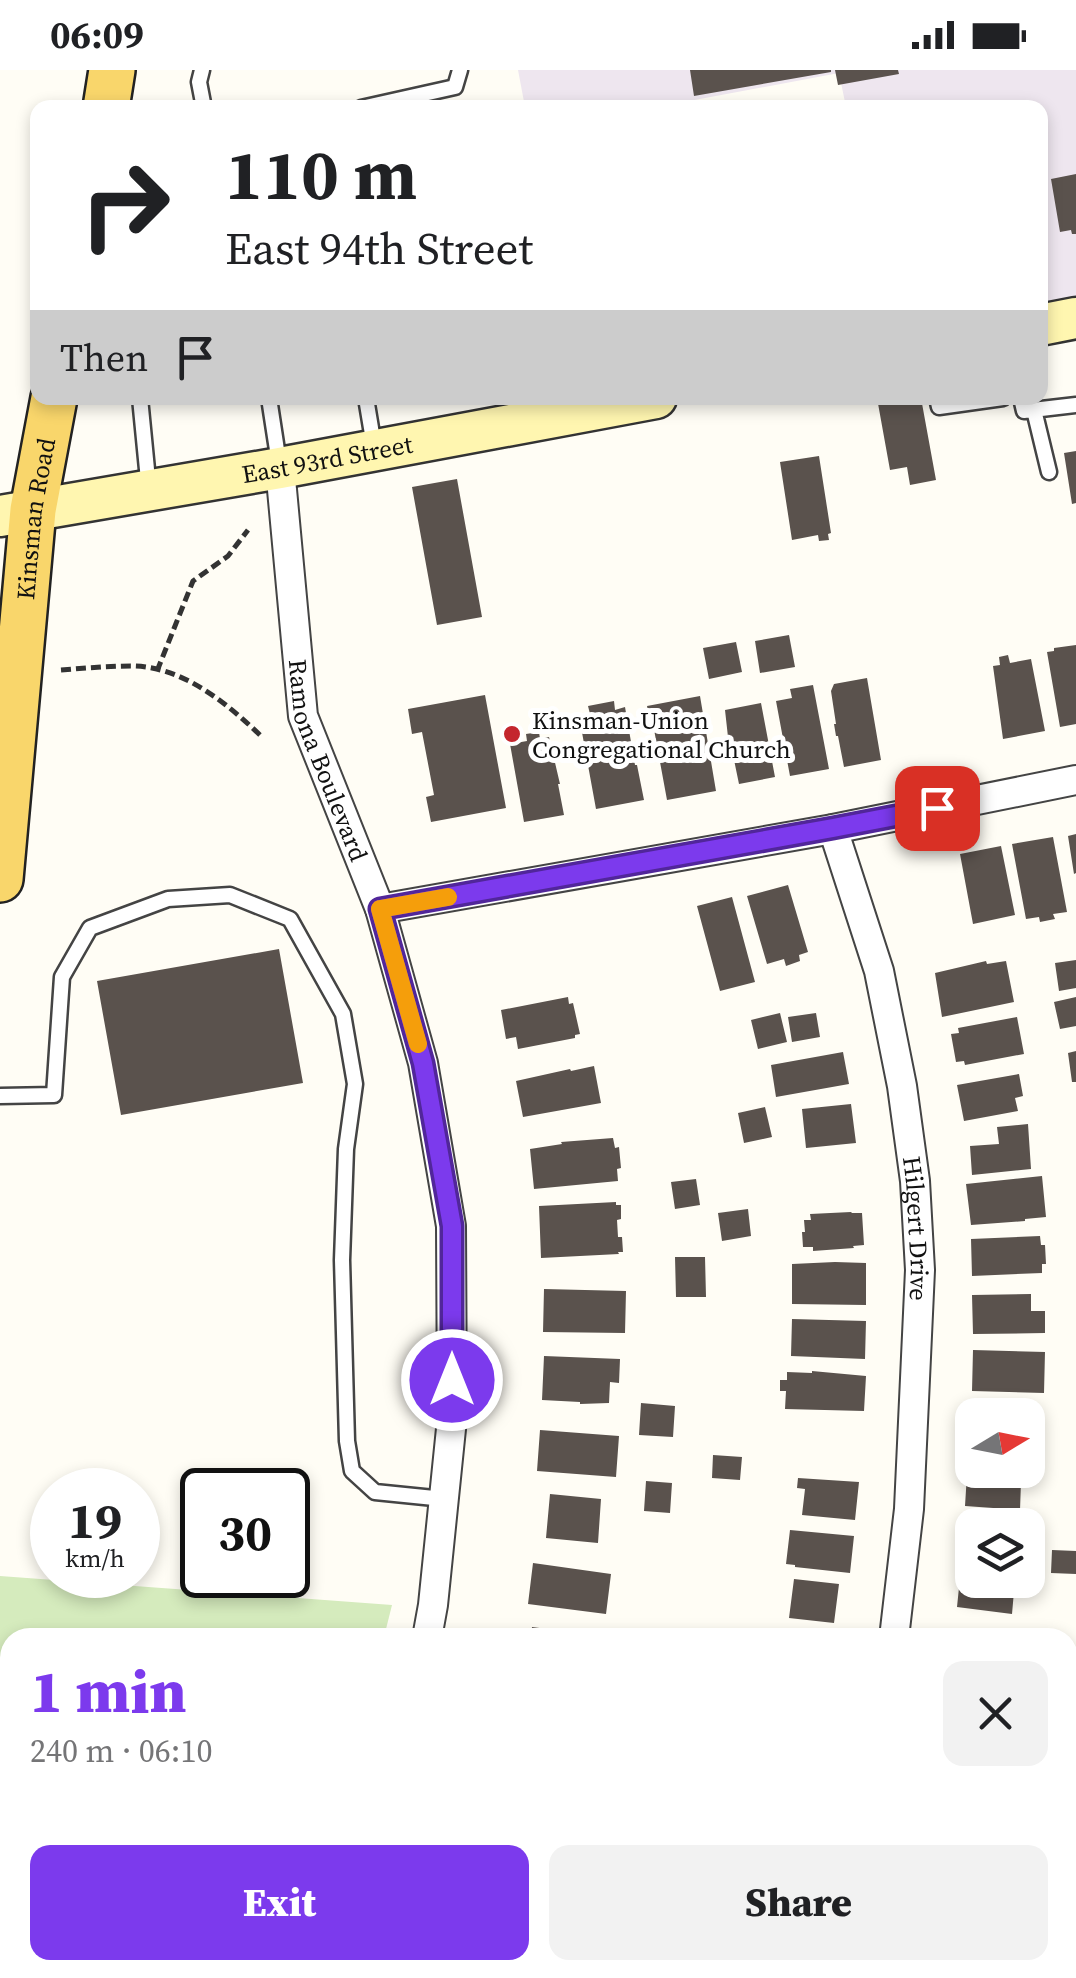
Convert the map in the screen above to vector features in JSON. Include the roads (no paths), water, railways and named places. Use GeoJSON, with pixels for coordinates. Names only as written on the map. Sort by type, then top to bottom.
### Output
{"type":"FeatureCollection","features":[{"type":"Feature","properties":{"kind":"main road"},"geometry":{"type":"LineString","coordinates":[[107,100],[112,70]]}},
{"type":"Feature","properties":{"kind":"main road"},"geometry":{"type":"LineString","coordinates":[[1048,323],[1076,318]]}},
{"type":"Feature","properties":{"kind":"main road","name":"Kinsman Road"},"geometry":{"type":"LineString","coordinates":[[0,879],[17,513],[52,405]]}},
{"type":"Feature","properties":{"kind":"main road","name":"East 93rd Street"},"geometry":{"type":"LineString","coordinates":[[17,513],[618,405]]}},
{"type":"Feature","properties":{"kind":"street","name":"Ramona Boulevard"},"geometry":{"type":"LineString","coordinates":[[280,468],[303,716],[380,909],[423,1063],[452,1226],[452,1419],[430,1628]]}},
{"type":"Feature","properties":{"kind":"street"},"geometry":{"type":"LineString","coordinates":[[380,909],[1076,780]]}},
{"type":"Feature","properties":{"kind":"street","name":"Hilgert Drive"},"geometry":{"type":"LineString","coordinates":[[833,828],[878,971],[902,1086],[916,1181],[920,1270],[910,1489],[895,1628]]}},
{"type":"Feature","properties":{"kind":"lane"},"geometry":{"type":"LineString","coordinates":[[202,70],[203,100]]}},
{"type":"Feature","properties":{"kind":"lane"},"geometry":{"type":"LineString","coordinates":[[397,100],[456,87],[460,70]]}},
{"type":"Feature","properties":{"kind":"lane"},"geometry":{"type":"LineString","coordinates":[[141,405],[149,490]]}},
{"type":"Feature","properties":{"kind":"lane"},"geometry":{"type":"LineString","coordinates":[[270,405],[280,468]]}},
{"type":"Feature","properties":{"kind":"lane"},"geometry":{"type":"LineString","coordinates":[[367,405],[375,450]]}},
{"type":"Feature","properties":{"kind":"lane"},"geometry":{"type":"LineString","coordinates":[[1022,405],[1024,412],[1076,406]]}},
{"type":"Feature","properties":{"kind":"lane"},"geometry":{"type":"LineString","coordinates":[[1034,410],[1048,472]]}},
{"type":"Feature","properties":{"kind":"lane"},"geometry":{"type":"LineString","coordinates":[[0,1096],[54,1095],[62,977],[90,928],[168,899],[230,894],[290,919],[343,1014],[355,1084],[346,1150],[342,1260],[347,1440],[352,1471],[376,1492],[444,1499]]}},
{"type":"Feature","properties":{"kind":"place","name":"Kinsman-Union Congregational Church"},"geometry":{"type":"Point","coordinates":[512,734]}}]}
